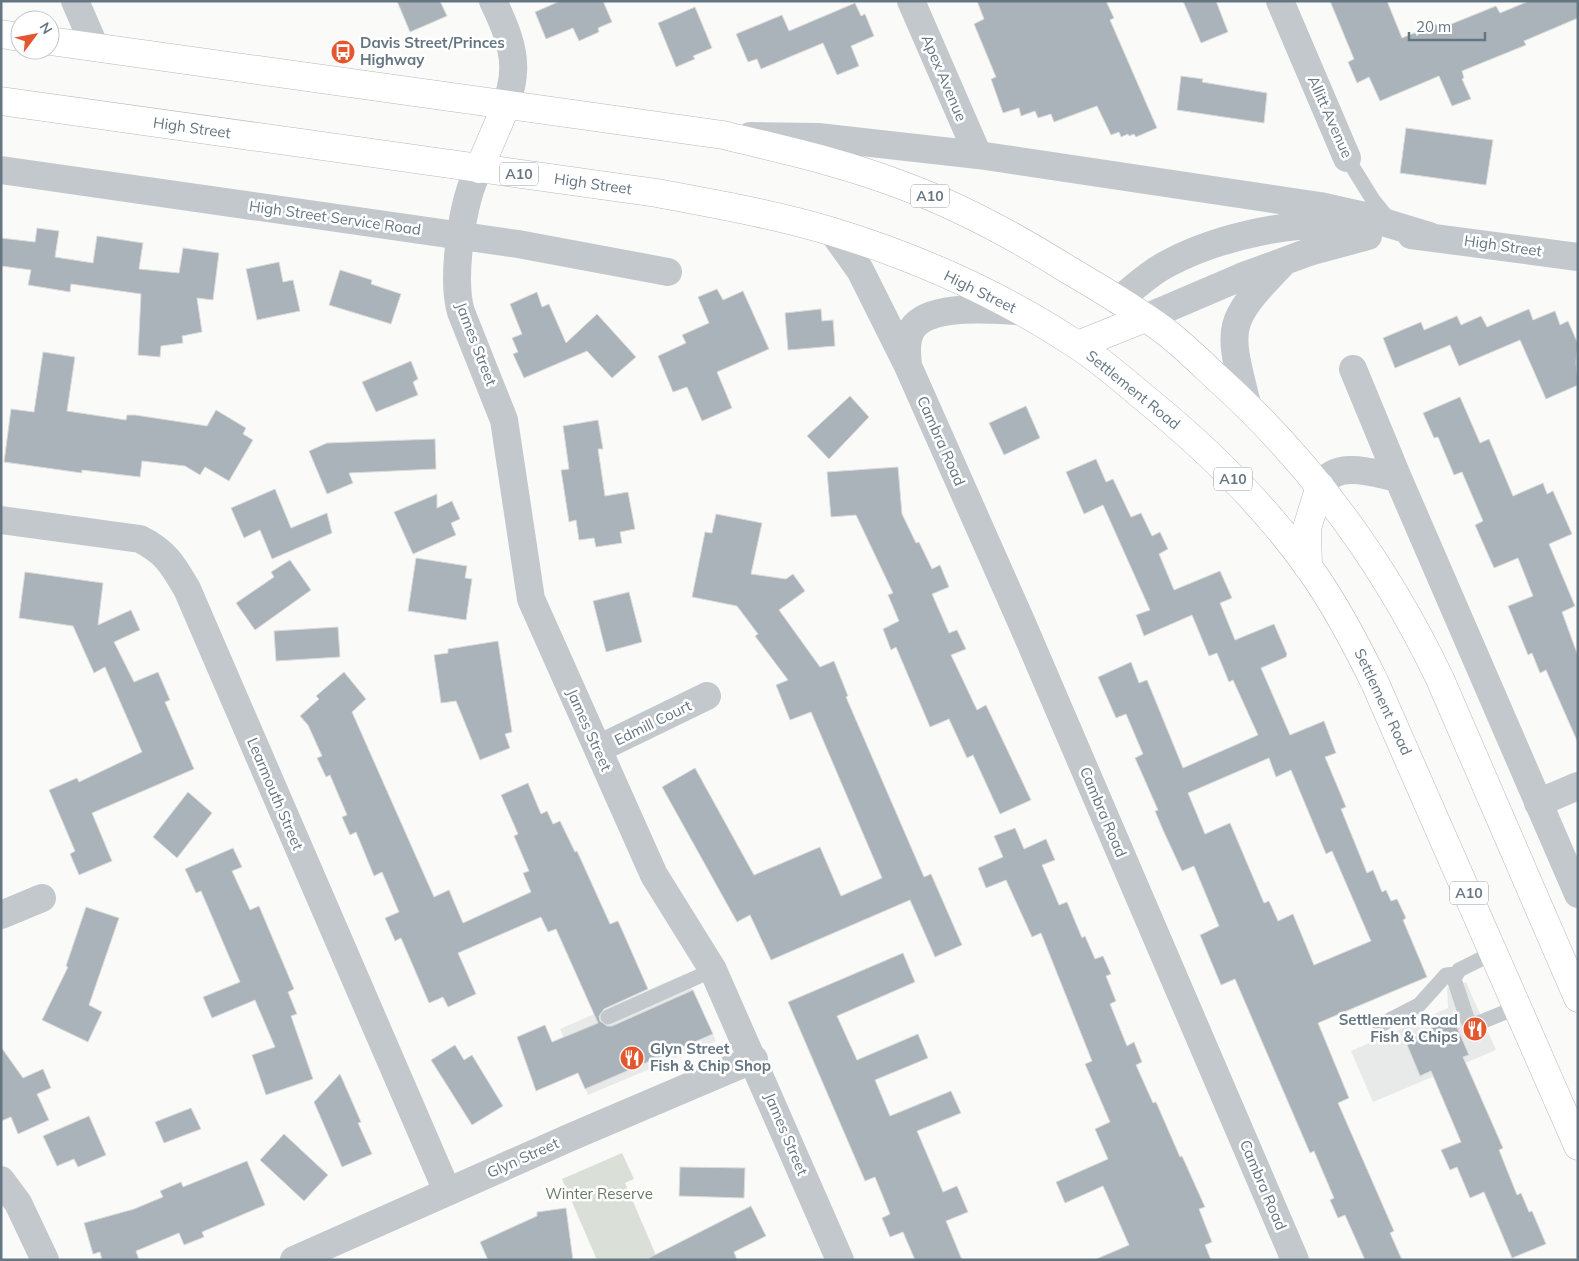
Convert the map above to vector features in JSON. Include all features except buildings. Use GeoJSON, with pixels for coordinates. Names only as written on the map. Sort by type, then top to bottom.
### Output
{"type":"FeatureCollection","features":[{"type":"Feature","properties":{"kind":"highway","name":"High Street"},"geometry":{"type":"LineString","coordinates":[[60,42],[723,135],[825,159],[906,186],[1014,238],[1118,301]]}},
{"type":"Feature","properties":{"kind":"highway","name":"High Street"},"geometry":{"type":"LineString","coordinates":[[1,101],[657,193],[760,212],[832,231],[920,263],[1019,311],[1074,343]]}},
{"type":"Feature","properties":{"kind":"highway"},"geometry":{"type":"LineString","coordinates":[[479,169],[506,106]]}},
{"type":"Feature","properties":{"kind":"highway"},"geometry":{"type":"LineString","coordinates":[[1074,343],[1118,301]]}},
{"type":"Feature","properties":{"kind":"highway","name":"A10"},"geometry":{"type":"LineString","coordinates":[[1118,301],[1175,340],[1247,404],[1320,486],[1374,561],[1422,641],[1578,998]]}},
{"type":"Feature","properties":{"kind":"highway"},"geometry":{"type":"LineString","coordinates":[[1074,343],[1145,318]]}},
{"type":"Feature","properties":{"kind":"highway","name":"Settlement Road"},"geometry":{"type":"LineString","coordinates":[[1074,343],[1132,387],[1203,448],[1262,510],[1308,567],[1355,643],[1375,683],[1495,952],[1578,1146]]}},
{"type":"Feature","properties":{"kind":"highway"},"geometry":{"type":"LineString","coordinates":[[1308,567],[1307,528],[1320,486]]}},
{"type":"Feature","properties":{"kind":"street"},"geometry":{"type":"LineString","coordinates":[[75,1],[95,47]]}},
{"type":"Feature","properties":{"kind":"street"},"geometry":{"type":"LineString","coordinates":[[494,1],[507,36],[512,59],[513,76],[506,106]]}},
{"type":"Feature","properties":{"kind":"street","name":"Apex Avenue"},"geometry":{"type":"LineString","coordinates":[[911,1],[978,155]]}},
{"type":"Feature","properties":{"kind":"street","name":"Allitt Avenue"},"geometry":{"type":"LineString","coordinates":[[1280,1],[1347,158]]}},
{"type":"Feature","properties":{"kind":"street","name":"High Street"},"geometry":{"type":"LineString","coordinates":[[723,135],[818,137],[978,155],[1320,206],[1392,229],[1578,257]]}},
{"type":"Feature","properties":{"kind":"street","name":"James Street"},"geometry":{"type":"LineString","coordinates":[[479,169],[468,196],[457,276],[458,303],[504,420],[532,599],[654,875],[713,970],[754,1059],[840,1260]]}},
{"type":"Feature","properties":{"kind":"street","name":"High Street Service Road"},"geometry":{"type":"LineString","coordinates":[[1,170],[518,244],[668,272]]}},
{"type":"Feature","properties":{"kind":"street","name":"High Street"},"geometry":{"type":"LineString","coordinates":[[1118,301],[1148,276],[1168,263],[1216,244],[1282,229],[1318,225],[1392,229]]}},
{"type":"Feature","properties":{"kind":"street","name":"High Street"},"geometry":{"type":"LineString","coordinates":[[1145,318],[1232,281],[1283,262],[1340,242],[1392,229]]}},
{"type":"Feature","properties":{"kind":"street","name":"Cambra Road"},"geometry":{"type":"LineString","coordinates":[[832,231],[860,270],[908,366],[1021,621],[1295,1260]]}},
{"type":"Feature","properties":{"kind":"street"},"geometry":{"type":"LineString","coordinates":[[1247,404],[1235,356],[1234,326],[1243,307],[1283,262]]}},
{"type":"Feature","properties":{"kind":"street","name":"Cambra Road"},"geometry":{"type":"LineString","coordinates":[[908,366],[907,347],[909,336],[916,324],[925,318],[938,313],[977,310],[1019,311]]}},
{"type":"Feature","properties":{"kind":"street"},"geometry":{"type":"LineString","coordinates":[[1353,369],[1398,478],[1578,894]]}},
{"type":"Feature","properties":{"kind":"street"},"geometry":{"type":"LineString","coordinates":[[1320,486],[1328,476],[1346,470],[1398,478]]}},
{"type":"Feature","properties":{"kind":"street","name":"Learmouth Street"},"geometry":{"type":"LineString","coordinates":[[1,520],[140,539],[157,547],[171,561],[187,589],[447,1192]]}},
{"type":"Feature","properties":{"kind":"street","name":"Edmill Court"},"geometry":{"type":"LineString","coordinates":[[598,749],[707,696]]}},
{"type":"Feature","properties":{"kind":"street"},"geometry":{"type":"LineString","coordinates":[[1538,803],[1578,786]]}},
{"type":"Feature","properties":{"kind":"street"},"geometry":{"type":"LineString","coordinates":[[1,915],[42,898]]}},
{"type":"Feature","properties":{"kind":"street","name":"Glyn Street"},"geometry":{"type":"LineString","coordinates":[[294,1260],[754,1059]]}},
{"type":"Feature","properties":{"kind":"street"},"geometry":{"type":"LineString","coordinates":[[1,1180],[18,1203],[44,1260]]}},
{"type":"Feature","properties":{"kind":"lane","name":"Allitt Avenue"},"geometry":{"type":"LineString","coordinates":[[1347,158],[1392,229]]}},
{"type":"Feature","properties":{"kind":"lane"},"geometry":{"type":"LineString","coordinates":[[1495,952],[1459,970],[1454,979],[1468,1022],[1476,1024],[1518,1007]]}},
{"type":"Feature","properties":{"kind":"lane"},"geometry":{"type":"LineString","coordinates":[[608,1017],[713,970]]}},
{"type":"Feature","properties":{"kind":"lane"},"geometry":{"type":"LineString","coordinates":[[1380,1025],[1419,1006],[1446,975],[1457,974]]}},
{"type":"Feature","properties":{"kind":"shaded area"},"geometry":{"type":"Polygon","coordinates":[[[685,974],[716,1041],[588,1095],[560,1029],[685,974]]]}},
{"type":"Feature","properties":{"kind":"shaded area"},"geometry":{"type":"Polygon","coordinates":[[[1466,982],[1496,1050],[1373,1102],[1351,1051],[1448,1008],[1447,988],[1466,982]]]}},
{"type":"Feature","properties":{"kind":"green space","name":"Winter Reserve"},"geometry":{"type":"Polygon","coordinates":[[[622,1153],[634,1179],[625,1183],[658,1260],[597,1260],[562,1179],[622,1153]]]}},
{"type":"Feature","properties":{"kind":"place","name":"Davis Street/Princes Highway"},"geometry":{"type":"Point","coordinates":[343,52]}},
{"type":"Feature","properties":{"kind":"place","name":"Settlement Road Fish & Chips"},"geometry":{"type":"Point","coordinates":[1475,1029]}},
{"type":"Feature","properties":{"kind":"place","name":"Glyn Street Fish & Chip Shop"},"geometry":{"type":"Point","coordinates":[632,1058]}}]}
